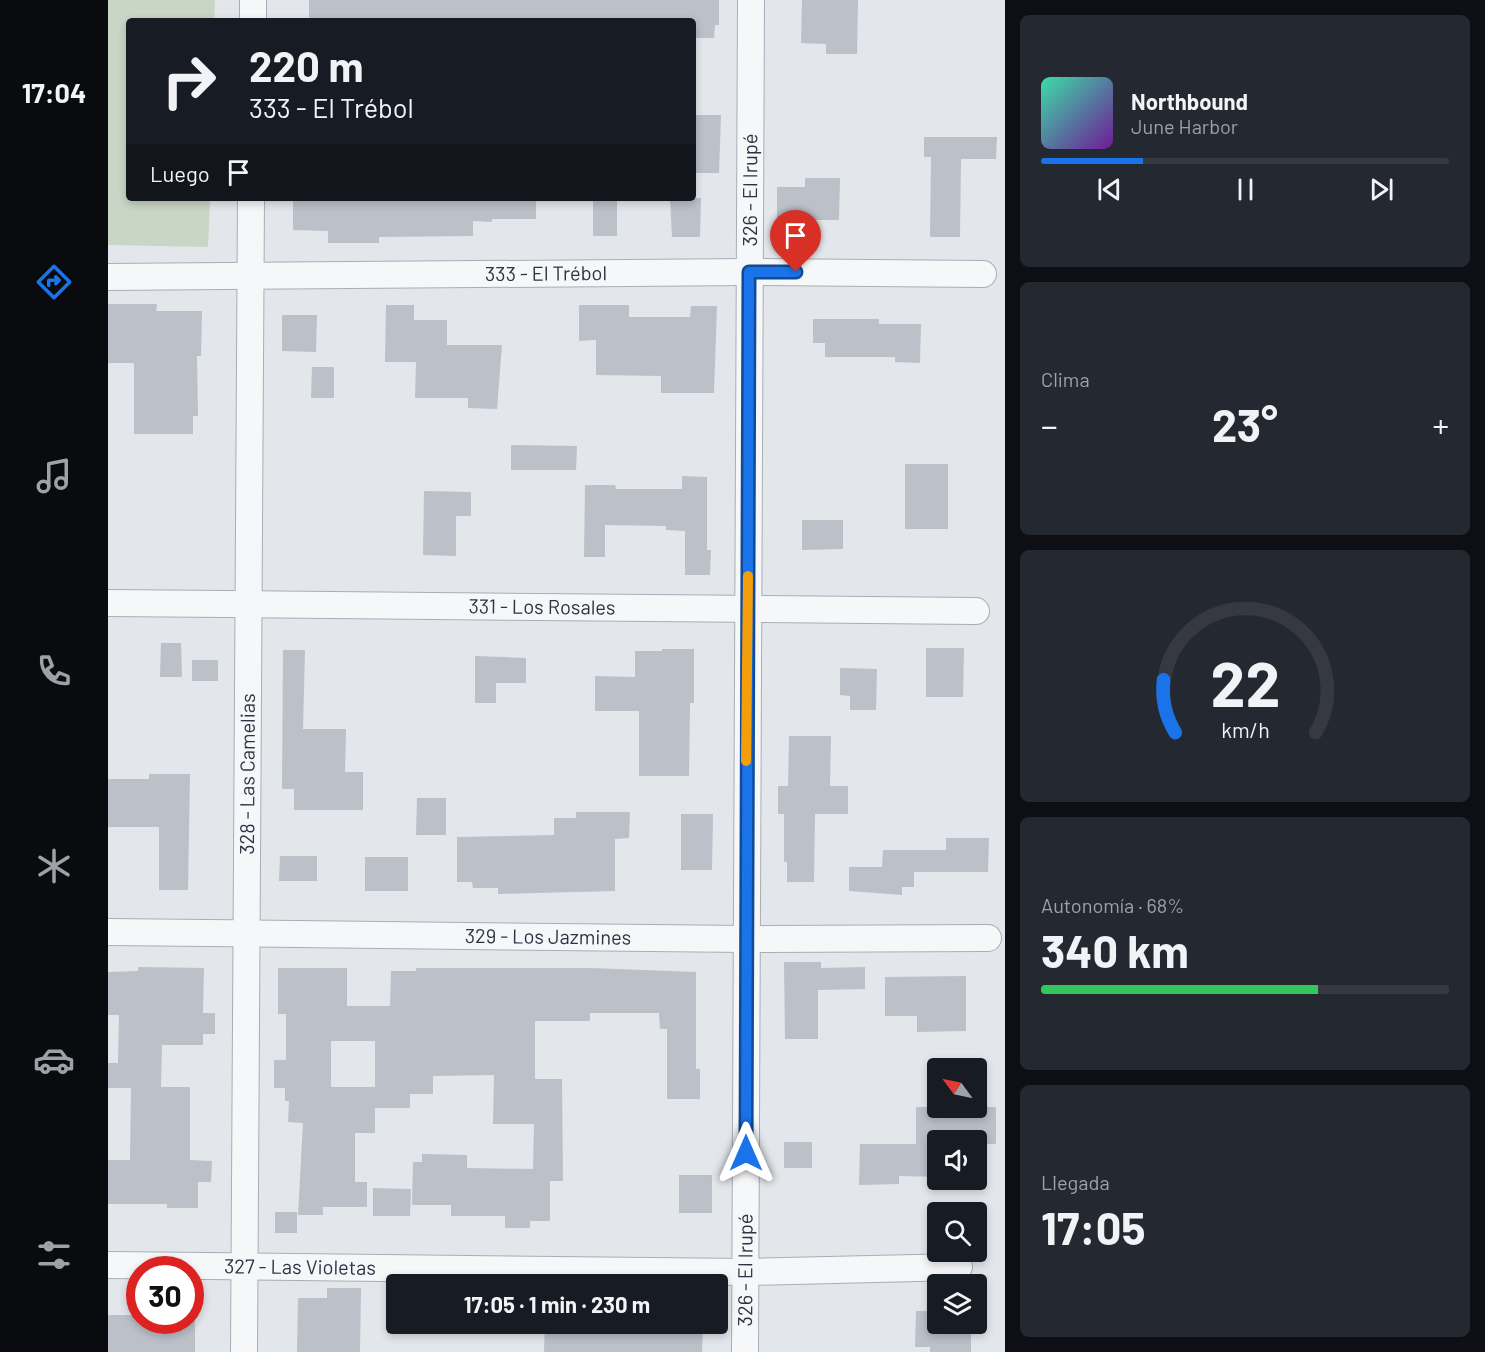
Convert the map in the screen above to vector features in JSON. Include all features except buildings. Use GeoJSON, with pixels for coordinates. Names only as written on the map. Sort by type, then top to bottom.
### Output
{"type":"FeatureCollection","features":[{"type":"Feature","properties":{"kind":"street"},"geometry":{"type":"LineString","coordinates":[[253,0],[253,18]]}},
{"type":"Feature","properties":{"kind":"street","name":"326 - El Irupé"},"geometry":{"type":"LineString","coordinates":[[744,1352],[751,0]]}},
{"type":"Feature","properties":{"kind":"street","name":"328 - Las Camelias"},"geometry":{"type":"LineString","coordinates":[[244,1352],[251,201]]}},
{"type":"Feature","properties":{"kind":"street","name":"333 - El Trébol"},"geometry":{"type":"LineString","coordinates":[[108,277],[749,272],[983,274]]}},
{"type":"Feature","properties":{"kind":"street","name":"331 - Los Rosales"},"geometry":{"type":"LineString","coordinates":[[108,603],[747,611],[976,611]]}},
{"type":"Feature","properties":{"kind":"street","name":"329 - Los Jazmines"},"geometry":{"type":"LineString","coordinates":[[108,932],[746,939],[988,938]]}},
{"type":"Feature","properties":{"kind":"street","name":"327 - Las Violetas"},"geometry":{"type":"LineString","coordinates":[[108,1265],[245,1269],[746,1272],[959,1267]]}},
{"type":"Feature","properties":{"kind":"green space"},"geometry":{"type":"Polygon","coordinates":[[[108,0],[215,0],[214,18],[126,18],[126,201],[210,201],[208,247],[108,245],[108,0]]]}},
{"type":"Feature","properties":{"kind":"slow traffic"},"geometry":{"type":"LineString","coordinates":[[746,761],[748,576]]}},
{"type":"Feature","properties":{"kind":"route"},"geometry":{"type":"LineString","coordinates":[[746,1153],[749,272],[796,272]]}}]}
